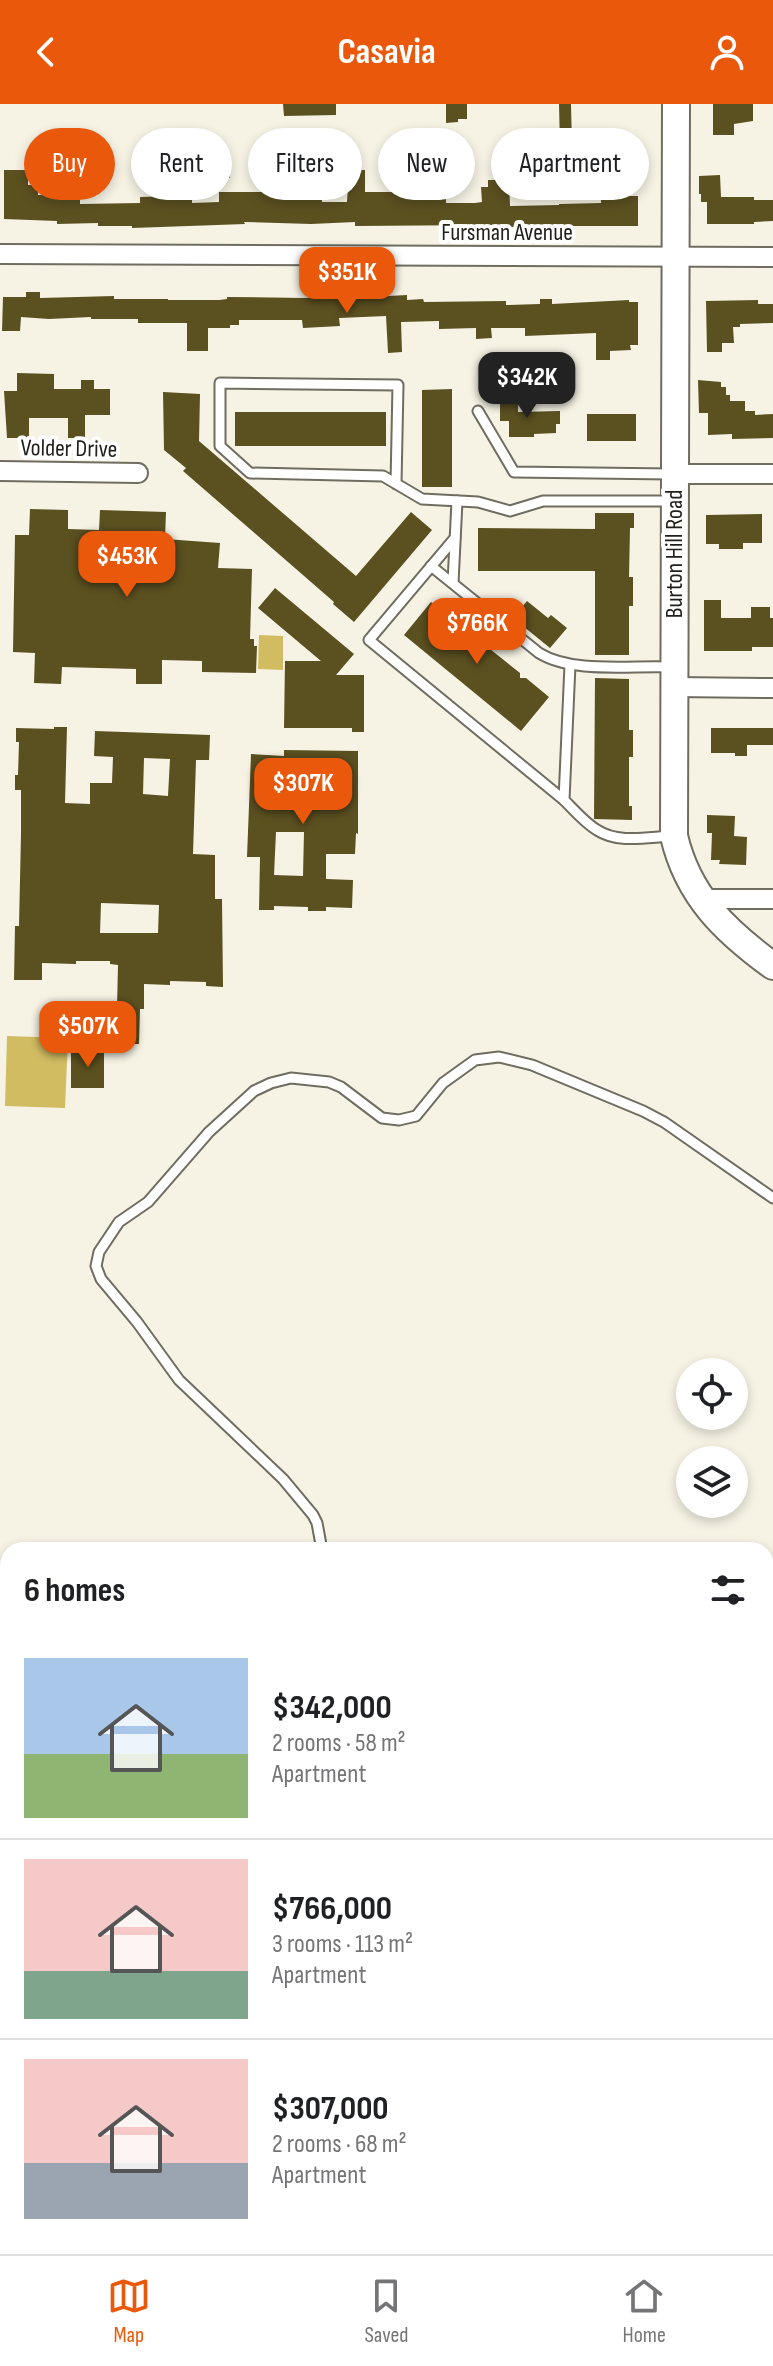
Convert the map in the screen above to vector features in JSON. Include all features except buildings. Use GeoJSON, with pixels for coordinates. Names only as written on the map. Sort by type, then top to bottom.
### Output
{"type":"FeatureCollection","features":[{"type":"Feature","properties":{"kind":"street","name":"Burton Hill Road"},"geometry":{"type":"LineString","coordinates":[[676,104],[674,836],[690,881],[717,920],[773,966]]}},
{"type":"Feature","properties":{"kind":"street","name":"Fursman Avenue"},"geometry":{"type":"LineString","coordinates":[[0,254],[773,257]]}},
{"type":"Feature","properties":{"kind":"street","name":"Volder Drive"},"geometry":{"type":"LineString","coordinates":[[0,471],[138,473]]}},
{"type":"Feature","properties":{"kind":"street"},"geometry":{"type":"LineString","coordinates":[[674,474],[773,474]]}},
{"type":"Feature","properties":{"kind":"street"},"geometry":{"type":"LineString","coordinates":[[674,677],[773,688]]}},
{"type":"Feature","properties":{"kind":"street"},"geometry":{"type":"LineString","coordinates":[[702,899],[773,899]]}},
{"type":"Feature","properties":{"kind":"lane"},"geometry":{"type":"LineString","coordinates":[[396,484],[398,385],[220,383],[220,446],[250,473],[383,476],[396,484],[422,499],[487,503],[510,511],[543,501],[674,501]]}},
{"type":"Feature","properties":{"kind":"lane"},"geometry":{"type":"LineString","coordinates":[[478,411],[514,472],[674,474]]}},
{"type":"Feature","properties":{"kind":"lane"},"geometry":{"type":"LineString","coordinates":[[453,583],[457,501]]}},
{"type":"Feature","properties":{"kind":"lane"},"geometry":{"type":"LineString","coordinates":[[455,538],[369,640],[564,800],[594,829],[617,838],[674,836]]}},
{"type":"Feature","properties":{"kind":"lane"},"geometry":{"type":"LineString","coordinates":[[431,566],[539,653],[557,662],[674,677]]}},
{"type":"Feature","properties":{"kind":"lane"},"geometry":{"type":"LineString","coordinates":[[564,800],[570,665]]}},
{"type":"Feature","properties":{"kind":"lane"},"geometry":{"type":"LineString","coordinates":[[321,1542],[313,1515],[283,1479],[179,1380],[101,1279],[96,1266],[99,1252],[119,1222],[148,1202],[209,1132],[254,1091],[282,1079],[321,1080],[341,1087],[382,1118],[399,1120],[416,1116],[443,1083],[475,1060],[499,1057],[532,1065],[643,1111],[664,1122],[773,1198]]}},
{"type":"Feature","properties":{"kind":"shaded area"},"geometry":{"type":"Polygon","coordinates":[[[259,635],[283,636],[283,670],[258,669],[259,635]]]}},
{"type":"Feature","properties":{"kind":"shaded area"},"geometry":{"type":"Polygon","coordinates":[[[7,1036],[68,1038],[65,1108],[5,1106],[7,1036]]]}}]}
